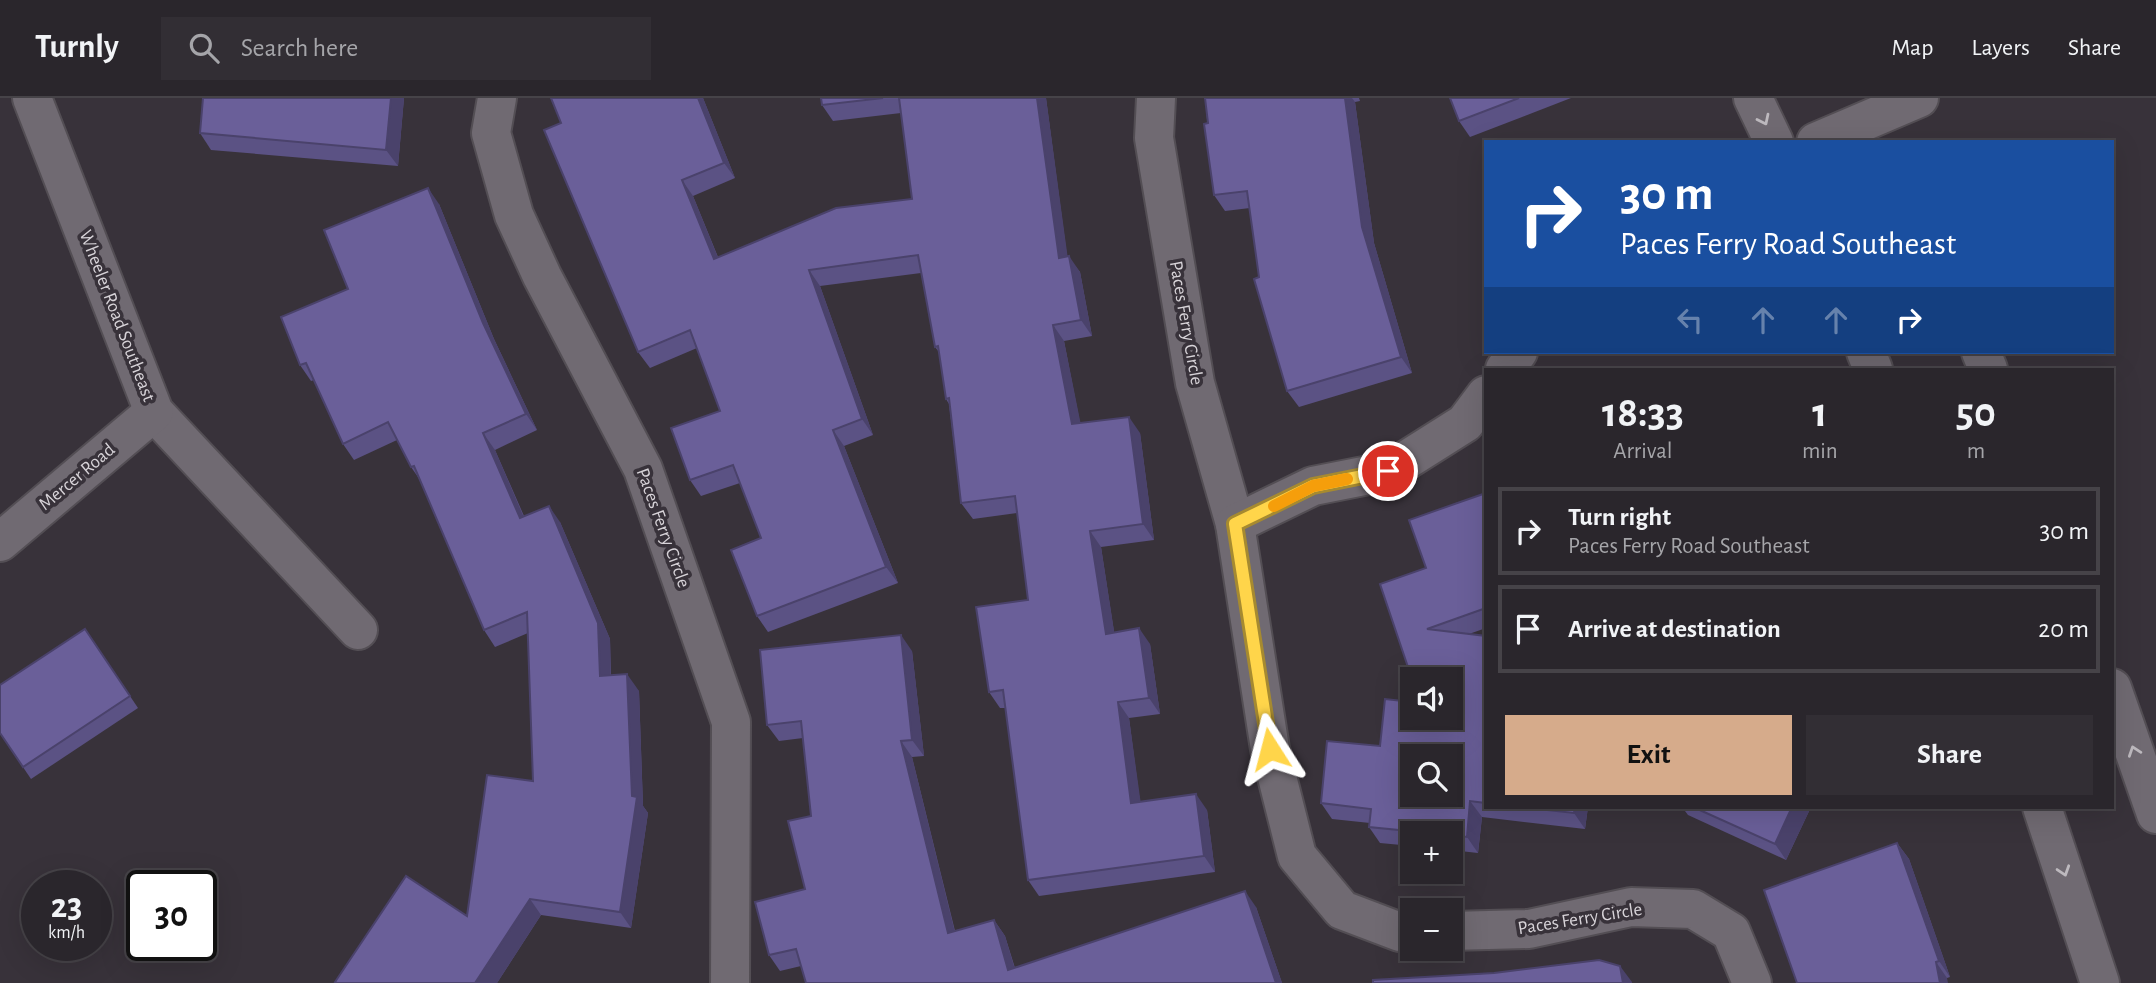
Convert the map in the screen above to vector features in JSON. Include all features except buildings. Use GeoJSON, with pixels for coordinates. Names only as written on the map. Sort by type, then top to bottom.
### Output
{"type":"FeatureCollection","features":[{"type":"Feature","properties":{"kind":"street","name":"Wheeler Road Southeast"},"geometry":{"type":"LineString","coordinates":[[32,98],[154,412],[358,630]]}},
{"type":"Feature","properties":{"kind":"street","name":"Paces Ferry Circle"},"geometry":{"type":"LineString","coordinates":[[497,98],[491,133],[514,215],[541,276],[643,469],[731,722],[730,983]]}},
{"type":"Feature","properties":{"kind":"street","name":"Paces Ferry Circle"},"geometry":{"type":"LineString","coordinates":[[1156,98],[1154,138],[1195,383],[1235,524],[1270,749],[1297,856],[1342,910],[1400,932]]}},
{"type":"Feature","properties":{"kind":"street"},"geometry":{"type":"LineString","coordinates":[[1753,98],[1773,140]]}},
{"type":"Feature","properties":{"kind":"street"},"geometry":{"type":"LineString","coordinates":[[1820,140],[1876,119],[1919,98]]}},
{"type":"Feature","properties":{"kind":"street"},"geometry":{"type":"LineString","coordinates":[[1506,368],[1516,354]]}},
{"type":"Feature","properties":{"kind":"street"},"geometry":{"type":"LineString","coordinates":[[1235,524],[1313,486],[1388,471],[1465,423],[1484,397]]}},
{"type":"Feature","properties":{"kind":"street","name":"Mercer Road"},"geometry":{"type":"LineString","coordinates":[[0,542],[154,412]]}},
{"type":"Feature","properties":{"kind":"street"},"geometry":{"type":"LineString","coordinates":[[2114,694],[2156,814]]}},
{"type":"Feature","properties":{"kind":"street"},"geometry":{"type":"LineString","coordinates":[[2043,809],[2100,983]]}},
{"type":"Feature","properties":{"kind":"street","name":"Paces Ferry Circle"},"geometry":{"type":"LineString","coordinates":[[1463,931],[1529,929],[1630,907],[1693,909],[1731,932],[1752,983]]}},
{"type":"Feature","properties":{"kind":"slow traffic"},"geometry":{"type":"LineString","coordinates":[[1274,506],[1313,486],[1347,479]]}},
{"type":"Feature","properties":{"kind":"route"},"geometry":{"type":"LineString","coordinates":[[1270,749],[1235,524],[1313,486],[1388,471]]}}]}
